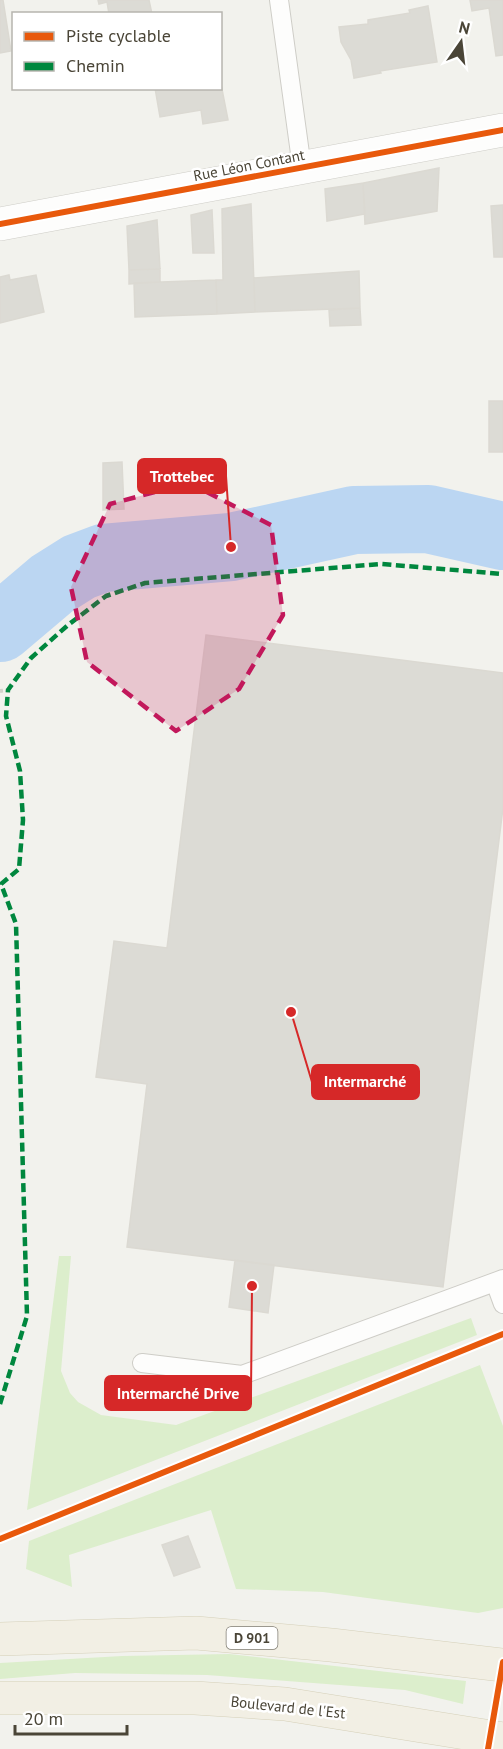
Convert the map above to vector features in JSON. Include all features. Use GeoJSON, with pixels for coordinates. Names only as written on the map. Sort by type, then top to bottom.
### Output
{"type":"FeatureCollection","features":[{"type":"Feature","properties":{"kind":"main road","name":"D 901"},"geometry":{"type":"LineString","coordinates":[[0,1639],[196,1634],[331,1644],[503,1665]]}},
{"type":"Feature","properties":{"kind":"main road","name":"Boulevard de l'Est"},"geometry":{"type":"LineString","coordinates":[[0,1698],[195,1698],[274,1704],[503,1738]]}},
{"type":"Feature","properties":{"kind":"street","name":"Rue Léon Contant"},"geometry":{"type":"LineString","coordinates":[[0,224],[503,130]]}},
{"type":"Feature","properties":{"kind":"lane"},"geometry":{"type":"LineString","coordinates":[[279,0],[302,168]]}},
{"type":"Feature","properties":{"kind":"lane"},"geometry":{"type":"LineString","coordinates":[[142,1363],[242,1375],[499,1281],[503,1304]]}},
{"type":"Feature","properties":{"kind":"path"},"geometry":{"type":"LineString","coordinates":[[0,691],[8,690]]}},
{"type":"Feature","properties":{"kind":"highlighted area"},"geometry":{"type":"Polygon","coordinates":[[[189,483],[271,525],[283,615],[239,689],[176,731],[87,662],[71,587],[110,504],[189,483]]]}},
{"type":"Feature","properties":{"kind":"green space"},"geometry":{"type":"Polygon","coordinates":[[[59,1256],[71,1256],[61,1371],[70,1393],[78,1402],[101,1415],[176,1425],[471,1318],[477,1335],[27,1510],[59,1256]]]}},
{"type":"Feature","properties":{"kind":"green space"},"geometry":{"type":"Polygon","coordinates":[[[480,1365],[503,1426],[503,1608],[478,1613],[323,1592],[236,1589],[211,1510],[69,1555],[72,1587],[26,1569],[29,1541],[480,1365]]]}},
{"type":"Feature","properties":{"kind":"green space"},"geometry":{"type":"Polygon","coordinates":[[[229,1654],[466,1681],[463,1704],[405,1690],[207,1675],[75,1673],[0,1679],[0,1663],[122,1656],[229,1654]]]}},
{"type":"Feature","properties":{"kind":"building"},"geometry":{"type":"Polygon","coordinates":[[[0,0],[3,0],[11,51],[0,53],[0,0]]]}},
{"type":"Feature","properties":{"kind":"building"},"geometry":{"type":"Polygon","coordinates":[[[98,0],[149,0],[152,12],[109,12],[107,2],[99,4],[98,0]]]}},
{"type":"Feature","properties":{"kind":"building"},"geometry":{"type":"Polygon","coordinates":[[[470,0],[503,0],[503,55],[496,56],[489,8],[472,11],[470,0]]]}},
{"type":"Feature","properties":{"kind":"building"},"geometry":{"type":"Polygon","coordinates":[[[428,6],[437,62],[380,71],[381,73],[354,78],[351,60],[341,42],[339,27],[368,24],[368,20],[410,13],[409,10],[428,6]]]}},
{"type":"Feature","properties":{"kind":"building"},"geometry":{"type":"Polygon","coordinates":[[[222,89],[228,120],[203,124],[201,110],[160,117],[155,90],[222,89]]]}},
{"type":"Feature","properties":{"kind":"building"},"geometry":{"type":"Polygon","coordinates":[[[439,168],[437,211],[365,224],[363,183],[439,168]]]}},
{"type":"Feature","properties":{"kind":"building"},"geometry":{"type":"Polygon","coordinates":[[[363,183],[365,214],[327,221],[325,189],[363,183]]]}},
{"type":"Feature","properties":{"kind":"building"},"geometry":{"type":"Polygon","coordinates":[[[251,204],[255,312],[217,314],[216,280],[223,280],[222,209],[251,204]]]}},
{"type":"Feature","properties":{"kind":"building"},"geometry":{"type":"Polygon","coordinates":[[[503,205],[503,257],[494,257],[491,206],[503,205]]]}},
{"type":"Feature","properties":{"kind":"building"},"geometry":{"type":"Polygon","coordinates":[[[212,210],[214,253],[193,253],[191,215],[212,210]]]}},
{"type":"Feature","properties":{"kind":"building"},"geometry":{"type":"Polygon","coordinates":[[[157,220],[160,269],[129,270],[127,226],[157,220]]]}},
{"type":"Feature","properties":{"kind":"building"},"geometry":{"type":"Polygon","coordinates":[[[160,269],[160,282],[129,284],[129,270],[160,269]]]}},
{"type":"Feature","properties":{"kind":"building"},"geometry":{"type":"Polygon","coordinates":[[[359,271],[360,308],[255,312],[254,278],[359,271]]]}},
{"type":"Feature","properties":{"kind":"building"},"geometry":{"type":"Polygon","coordinates":[[[9,275],[10,280],[36,275],[44,312],[0,323],[0,277],[9,275]]]}},
{"type":"Feature","properties":{"kind":"building"},"geometry":{"type":"Polygon","coordinates":[[[216,280],[217,314],[135,317],[134,283],[216,280]]]}},
{"type":"Feature","properties":{"kind":"building"},"geometry":{"type":"Polygon","coordinates":[[[360,308],[361,325],[330,326],[329,310],[360,308]]]}},
{"type":"Feature","properties":{"kind":"building"},"geometry":{"type":"Polygon","coordinates":[[[489,401],[503,401],[503,452],[489,452],[489,401]]]}},
{"type":"Feature","properties":{"kind":"building"},"geometry":{"type":"Polygon","coordinates":[[[122,462],[124,509],[103,510],[103,463],[122,462]]]}},
{"type":"Feature","properties":{"kind":"building"},"geometry":{"type":"Polygon","coordinates":[[[206,635],[503,673],[503,808],[443,1287],[127,1247],[147,1084],[96,1077],[114,941],[167,948],[206,635]]]}},
{"type":"Feature","properties":{"kind":"building"},"geometry":{"type":"Polygon","coordinates":[[[235,1260],[274,1265],[268,1313],[229,1307],[235,1260]]]}},
{"type":"Feature","properties":{"kind":"building"},"geometry":{"type":"Polygon","coordinates":[[[188,1536],[200,1567],[174,1576],[162,1545],[188,1536]]]}},
{"type":"Feature","properties":{"kind":"waterway"},"geometry":{"type":"LineString","coordinates":[[0,628],[52,584],[79,567],[103,558],[231,547],[354,520],[428,519],[503,536]]}},
{"type":"Feature","properties":{"kind":"marked path"},"geometry":{"type":"LineString","coordinates":[[0,1404],[27,1316],[16,924],[1,884],[19,869],[23,820],[20,771],[6,716],[8,690],[31,658],[68,625],[106,596],[145,583],[381,564],[503,574]]}},
{"type":"Feature","properties":{"kind":"cycle path"},"geometry":{"type":"LineString","coordinates":[[0,224],[503,130]]}},
{"type":"Feature","properties":{"kind":"cycle path"},"geometry":{"type":"LineString","coordinates":[[0,1539],[503,1334]]}},
{"type":"Feature","properties":{"kind":"cycle path"},"geometry":{"type":"LineString","coordinates":[[488,1749],[503,1662]]}},
{"type":"Feature","properties":{"kind":"place","name":"Trottebec"},"geometry":{"type":"Point","coordinates":[231,547]}},
{"type":"Feature","properties":{"kind":"place","name":"Intermarché"},"geometry":{"type":"Point","coordinates":[291,1012]}},
{"type":"Feature","properties":{"kind":"place","name":"Intermarché Drive"},"geometry":{"type":"Point","coordinates":[252,1286]}}]}
